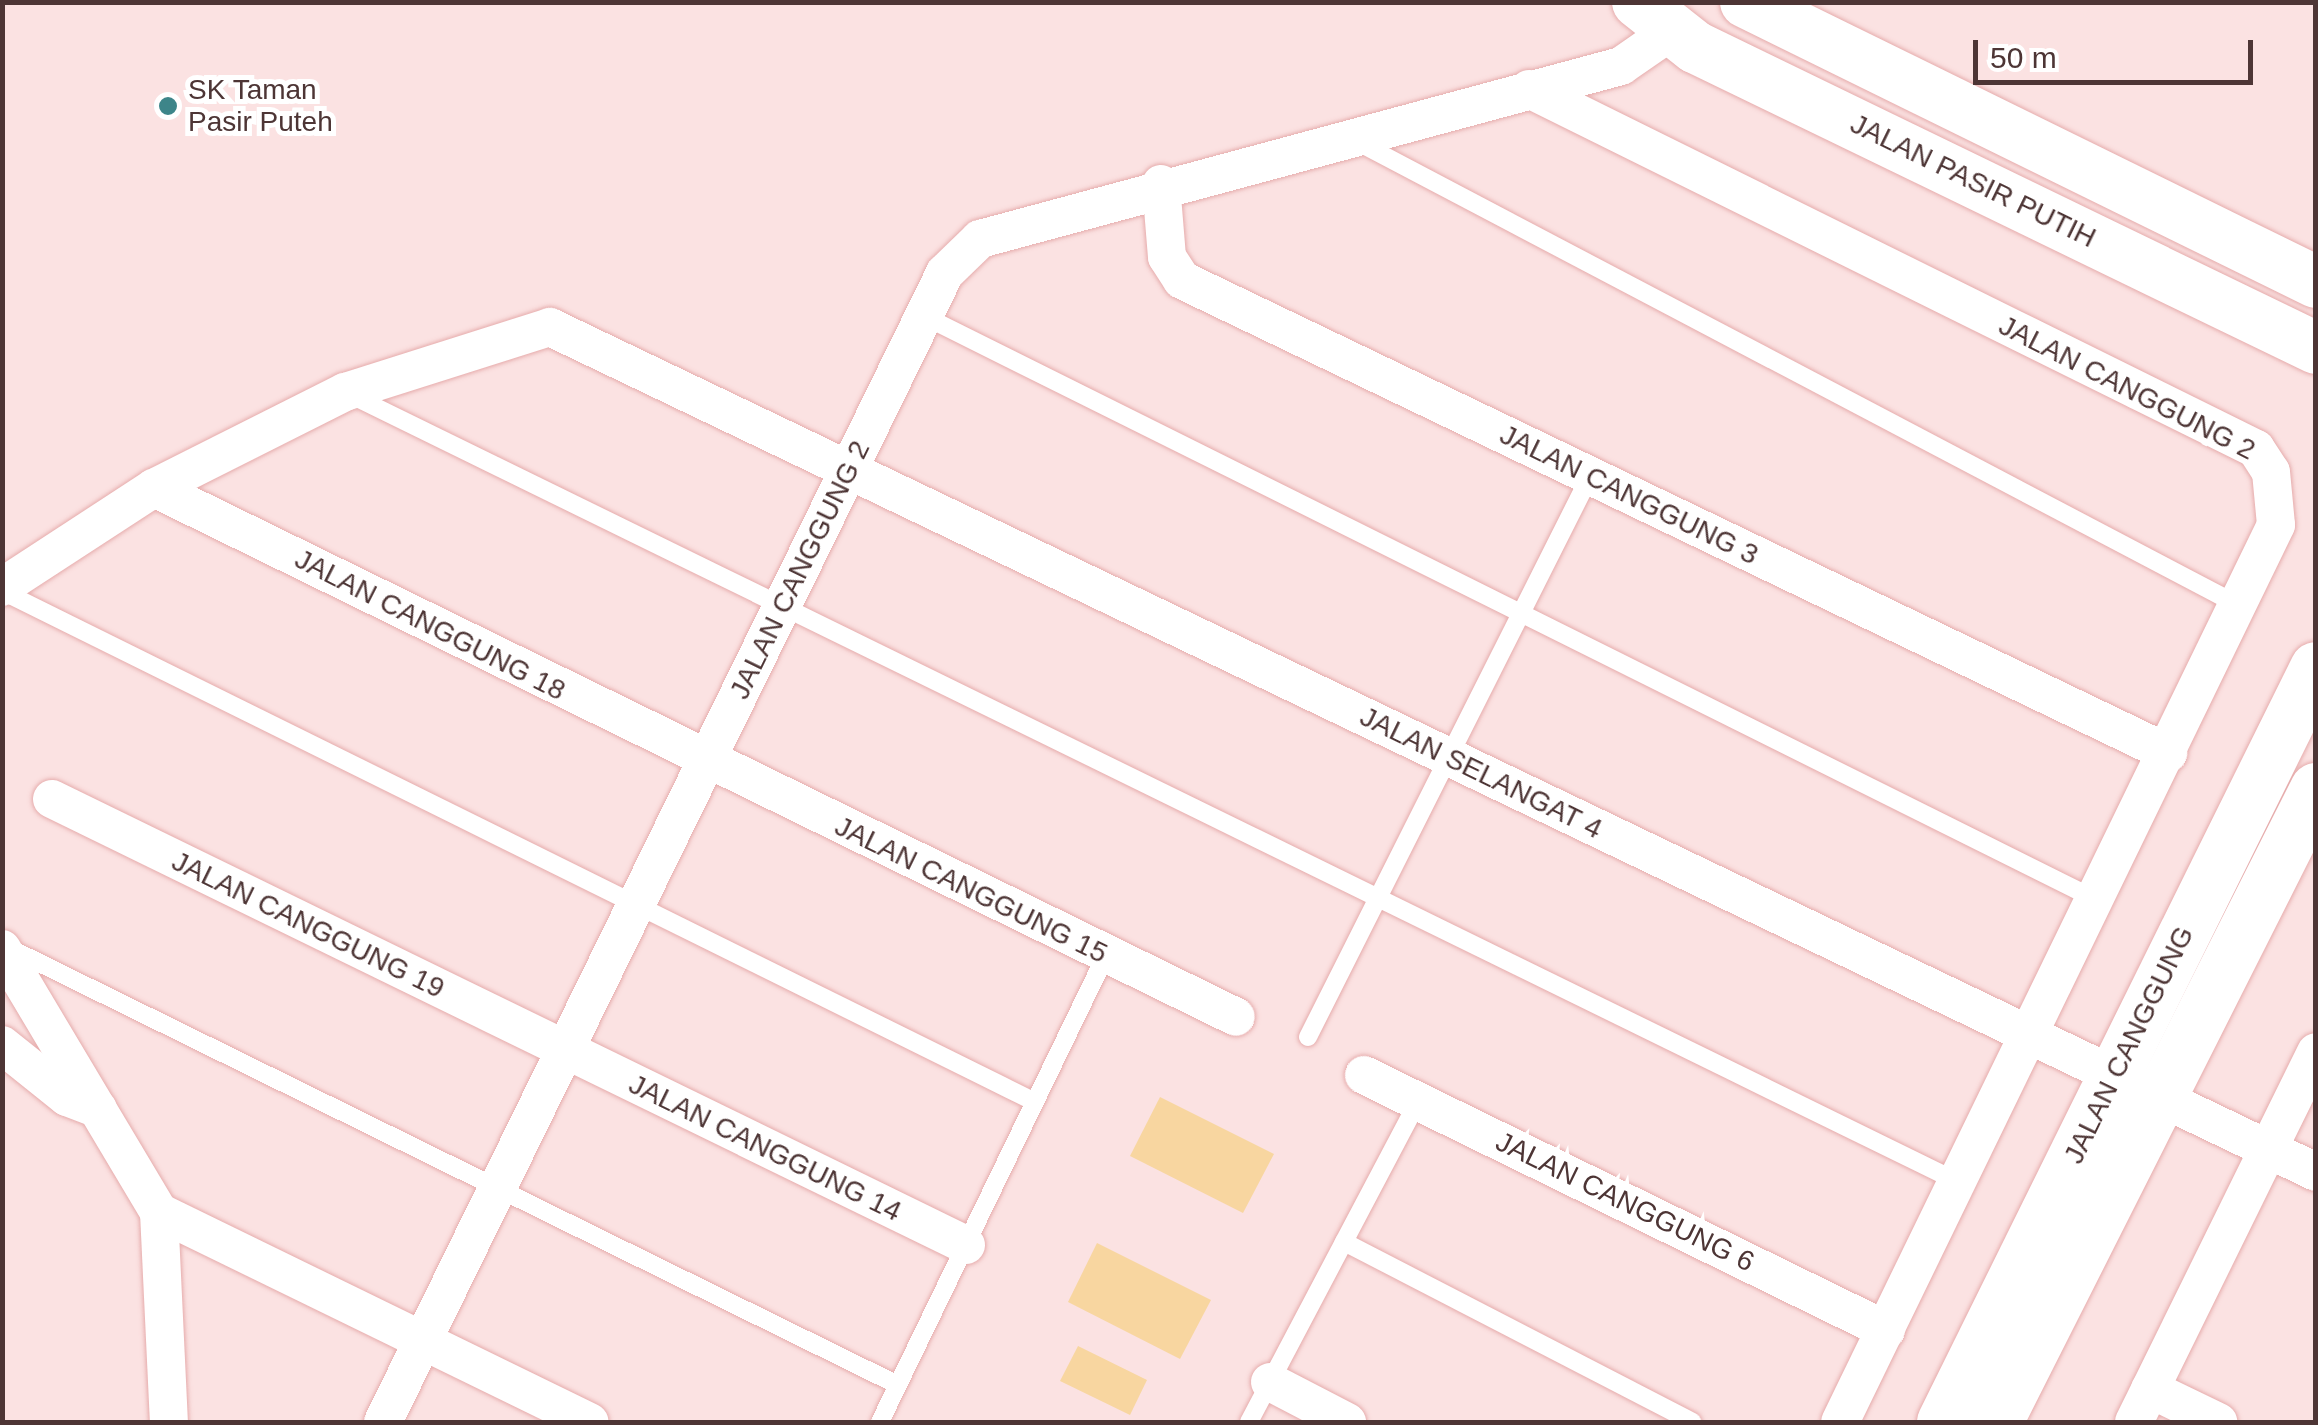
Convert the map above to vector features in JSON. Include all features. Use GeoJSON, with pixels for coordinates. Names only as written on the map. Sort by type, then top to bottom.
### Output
{"type":"FeatureCollection","features":[{"type":"Feature","properties":{"kind":"main road"},"geometry":{"type":"LineString","coordinates":[[1746,2],[2316,282]]}},
{"type":"Feature","properties":{"kind":"main road","name":"JALAN PASIR PUTIH"},"geometry":{"type":"LineString","coordinates":[[1656,16],[2310,349]]}},
{"type":"Feature","properties":{"kind":"main road","name":"JALAN CANGGUNG"},"geometry":{"type":"LineString","coordinates":[[1997,1422],[2316,668]]}},
{"type":"Feature","properties":{"kind":"main road","name":"JALAN CANGGUNG"},"geometry":{"type":"LineString","coordinates":[[1943,1422],[2316,788]]}},
{"type":"Feature","properties":{"kind":"street","name":"JALAN CANGGUNG 2"},"geometry":{"type":"LineString","coordinates":[[383,1422],[945,273],[980,239],[1160,184],[1621,66],[1656,16]]}},
{"type":"Feature","properties":{"kind":"street","name":"JALAN CANGGUNG 2"},"geometry":{"type":"LineString","coordinates":[[1529,90],[2256,449],[2271,472],[2276,525],[2034,1037],[1840,1422]]}},
{"type":"Feature","properties":{"kind":"street","name":"JALAN CANGGUNG 3"},"geometry":{"type":"LineString","coordinates":[[1160,184],[1174,275],[2168,753]]}},
{"type":"Feature","properties":{"kind":"street","name":"JALAN SELANGAT 4"},"geometry":{"type":"LineString","coordinates":[[2,589],[154,488],[345,392],[550,326],[2316,1172]]}},
{"type":"Feature","properties":{"kind":"street","name":"JALAN CANGGUNG 18"},"geometry":{"type":"LineString","coordinates":[[154,488],[706,763]]}},
{"type":"Feature","properties":{"kind":"street","name":"JALAN CANGGUNG 15"},"geometry":{"type":"LineString","coordinates":[[706,763],[1236,1017]]}},
{"type":"Feature","properties":{"kind":"street","name":"JALAN CANGGUNG 19"},"geometry":{"type":"LineString","coordinates":[[52,800],[563,1051]]}},
{"type":"Feature","properties":{"kind":"street"},"geometry":{"type":"LineString","coordinates":[[2,947],[159,1212],[168,1422]]}},
{"type":"Feature","properties":{"kind":"street"},"geometry":{"type":"LineString","coordinates":[[2,1045],[66,1097],[98,1109]]}},
{"type":"Feature","properties":{"kind":"street","name":"JALAN CANGGUNG 14"},"geometry":{"type":"LineString","coordinates":[[563,1051],[966,1245]]}},
{"type":"Feature","properties":{"kind":"street"},"geometry":{"type":"LineString","coordinates":[[2218,1422],[2142,1406],[2316,1052]]}},
{"type":"Feature","properties":{"kind":"street","name":"JALAN CANGGUNG 6"},"geometry":{"type":"LineString","coordinates":[[1364,1075],[1886,1330]]}},
{"type":"Feature","properties":{"kind":"street"},"geometry":{"type":"LineString","coordinates":[[159,1212],[590,1422]]}},
{"type":"Feature","properties":{"kind":"street"},"geometry":{"type":"LineString","coordinates":[[1270,1382],[1347,1422]]}},
{"type":"Feature","properties":{"kind":"lane"},"geometry":{"type":"LineString","coordinates":[[1347,136],[2238,606]]}},
{"type":"Feature","properties":{"kind":"lane"},"geometry":{"type":"LineString","coordinates":[[924,316],[2099,901]]}},
{"type":"Feature","properties":{"kind":"lane"},"geometry":{"type":"LineString","coordinates":[[345,392],[780,610],[1958,1182]]}},
{"type":"Feature","properties":{"kind":"lane"},"geometry":{"type":"LineString","coordinates":[[1308,1037],[1590,476]]}},
{"type":"Feature","properties":{"kind":"lane"},"geometry":{"type":"LineString","coordinates":[[2,589],[635,908],[1035,1102]]}},
{"type":"Feature","properties":{"kind":"lane"},"geometry":{"type":"LineString","coordinates":[[2,947],[898,1385]]}},
{"type":"Feature","properties":{"kind":"lane"},"geometry":{"type":"LineString","coordinates":[[880,1422],[1106,955]]}},
{"type":"Feature","properties":{"kind":"lane"},"geometry":{"type":"LineString","coordinates":[[1249,1422],[1418,1101]]}},
{"type":"Feature","properties":{"kind":"lane"},"geometry":{"type":"LineString","coordinates":[[1344,1242],[1692,1422]]}},
{"type":"Feature","properties":{"kind":"shaded area"},"geometry":{"type":"Polygon","coordinates":[[[1160,1097],[1274,1154],[1243,1213],[1130,1156],[1160,1097]]]}},
{"type":"Feature","properties":{"kind":"shaded area"},"geometry":{"type":"Polygon","coordinates":[[[1097,1243],[1211,1300],[1180,1359],[1068,1302],[1097,1243]]]}},
{"type":"Feature","properties":{"kind":"shaded area"},"geometry":{"type":"Polygon","coordinates":[[[1078,1346],[1147,1380],[1130,1415],[1060,1381],[1078,1346]]]}},
{"type":"Feature","properties":{"kind":"place","name":"SK Taman Pasir Puteh"},"geometry":{"type":"Point","coordinates":[168,106]}}]}
